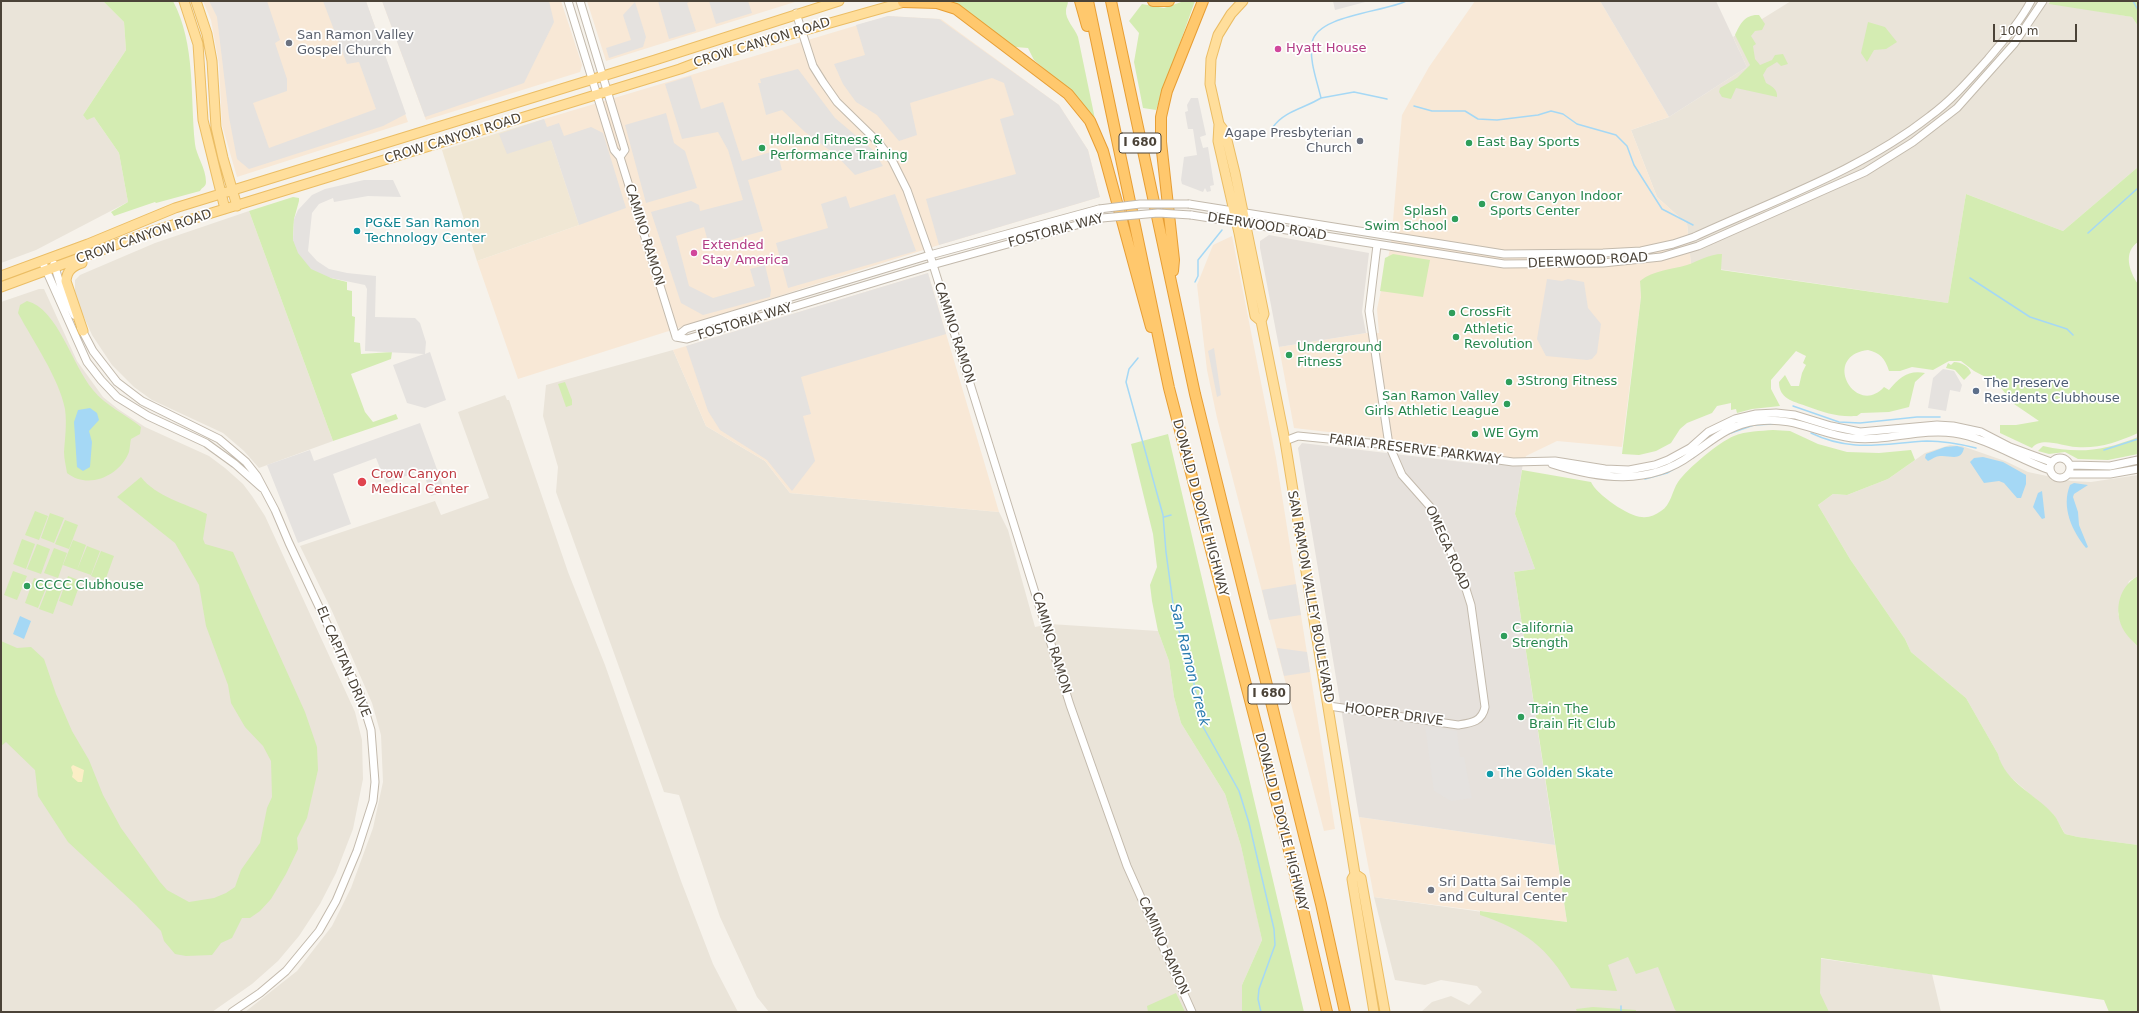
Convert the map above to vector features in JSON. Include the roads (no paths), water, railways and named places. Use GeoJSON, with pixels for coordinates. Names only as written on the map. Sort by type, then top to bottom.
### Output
{"type":"FeatureCollection","features":[{"type":"Feature","properties":{"kind":"highway"},"geometry":{"type":"LineString","coordinates":[[1080,1],[1096,69],[1106,88]]}},
{"type":"Feature","properties":{"kind":"highway","name":"DONALD D DOYLE HIGHWAY"},"geometry":{"type":"LineString","coordinates":[[1088,1],[1165,360],[1169,388],[1292,862],[1327,1012]]}},
{"type":"Feature","properties":{"kind":"highway","name":"DONALD D DOYLE HIGHWAY"},"geometry":{"type":"LineString","coordinates":[[1111,1],[1210,455],[1321,904],[1345,1012]]}},
{"type":"Feature","properties":{"kind":"highway"},"geometry":{"type":"LineString","coordinates":[[1153,1],[1169,1]]}},
{"type":"Feature","properties":{"kind":"highway"},"geometry":{"type":"LineString","coordinates":[[1172,285],[1174,260],[1161,142],[1161,117],[1167,91],[1203,1]]}},
{"type":"Feature","properties":{"kind":"highway"},"geometry":{"type":"LineString","coordinates":[[905,2],[938,3],[956,10],[1068,94],[1084,112],[1096,131],[1105,157],[1131,249],[1162,372],[1169,388]]}},
{"type":"Feature","properties":{"kind":"main road"},"geometry":{"type":"LineString","coordinates":[[184,1],[198,44],[203,120],[225,209]]}},
{"type":"Feature","properties":{"kind":"main road"},"geometry":{"type":"LineString","coordinates":[[196,1],[207,34],[212,61],[216,127],[237,206]]}},
{"type":"Feature","properties":{"kind":"main road","name":"CROW CANYON ROAD"},"geometry":{"type":"LineString","coordinates":[[1,276],[147,218],[838,1]]}},
{"type":"Feature","properties":{"kind":"main road","name":"SAN RAMON VALLEY BOULEVARD"},"geometry":{"type":"LineString","coordinates":[[1243,1],[1224,24],[1218,35],[1211,59],[1210,84],[1219,124],[1218,141],[1234,212],[1241,224],[1255,316],[1261,321],[1285,441],[1329,706],[1355,874],[1352,879],[1374,1012]]}},
{"type":"Feature","properties":{"kind":"main road","name":"CROW CANYON ROAD"},"geometry":{"type":"LineString","coordinates":[[1,287],[153,231],[680,69],[717,55],[905,2]]}},
{"type":"Feature","properties":{"kind":"main road","name":"SAN RAMON VALLEY BOULEVARD"},"geometry":{"type":"LineString","coordinates":[[1219,124],[1225,132],[1233,164],[1244,214],[1241,224]]}},
{"type":"Feature","properties":{"kind":"main road"},"geometry":{"type":"LineString","coordinates":[[1218,141],[1222,140],[1227,157],[1233,164]]}},
{"type":"Feature","properties":{"kind":"main road"},"geometry":{"type":"LineString","coordinates":[[83,331],[66,284],[67,275],[75,266],[104,254],[117,245]]}},
{"type":"Feature","properties":{"kind":"main road","name":"SAN RAMON VALLEY BOULEVARD"},"geometry":{"type":"LineString","coordinates":[[1355,874],[1360,878],[1385,1012]]}},
{"type":"Feature","properties":{"kind":"street","name":"CAMINO RAMON"},"geometry":{"type":"LineString","coordinates":[[568,1],[595,95],[614,150],[620,157],[676,337]]}},
{"type":"Feature","properties":{"kind":"street","name":"CAMINO RAMON"},"geometry":{"type":"LineString","coordinates":[[580,1],[606,92],[625,150],[620,157]]}},
{"type":"Feature","properties":{"kind":"street","name":"DEERWOOD ROAD"},"geometry":{"type":"LineString","coordinates":[[1189,204],[1244,214],[1504,254],[1616,253],[1641,251],[1674,244],[1694,237],[1813,185],[1859,163],[1907,133],[1931,116],[1962,88],[2006,38],[2031,1]]}},
{"type":"Feature","properties":{"kind":"street","name":"DEERWOOD ROAD"},"geometry":{"type":"LineString","coordinates":[[1191,215],[1504,264],[1575,264],[1660,258],[1698,246],[1864,172],[1913,142],[1943,120],[1970,95],[2014,44],[2043,1]]}},
{"type":"Feature","properties":{"kind":"street","name":"CAMINO RAMON"},"geometry":{"type":"LineString","coordinates":[[796,13],[813,66],[837,102],[878,142],[892,160],[906,190],[930,255],[1070,705],[1127,866],[1192,1012]]}},
{"type":"Feature","properties":{"kind":"street","name":"FOSTORIA WAY"},"geometry":{"type":"LineString","coordinates":[[676,337],[686,329],[784,299],[930,255],[1099,209],[1140,204],[1189,204]]}},
{"type":"Feature","properties":{"kind":"street","name":"FOSTORIA WAY"},"geometry":{"type":"LineString","coordinates":[[676,337],[687,339],[932,265],[1102,218],[1158,213],[1191,215]]}},
{"type":"Feature","properties":{"kind":"street","name":"OMEGA ROAD"},"geometry":{"type":"LineString","coordinates":[[1378,245],[1370,311],[1389,445],[1402,475],[1433,510],[1471,605],[1485,707],[1484,713],[1478,720],[1458,725]]}},
{"type":"Feature","properties":{"kind":"street","name":"EL CAPITAN DRIVE"},"geometry":{"type":"LineString","coordinates":[[52,257],[62,290],[93,351],[117,382],[142,401],[219,439],[246,462],[258,476],[263,490],[275,510],[360,694],[372,735],[375,782],[372,801],[355,857],[336,901],[319,931],[286,972],[260,993],[232,1012]]}},
{"type":"Feature","properties":{"kind":"street","name":"EL CAPITAN DRIVE"},"geometry":{"type":"LineString","coordinates":[[42,260],[45,271],[87,362],[117,397],[148,416],[206,443],[235,464],[263,490]]}},
{"type":"Feature","properties":{"kind":"street"},"geometry":{"type":"LineString","coordinates":[[784,299],[788,308]]}},
{"type":"Feature","properties":{"kind":"street","name":"FARIA PRESERVE PARKWAY"},"geometry":{"type":"LineString","coordinates":[[1285,441],[1298,436],[1389,445],[1500,460],[1555,461],[1618,470],[1643,468],[1655,465],[1679,455],[1708,432],[1735,419],[1756,414],[1776,413],[1795,415],[1831,426],[1860,432],[1952,425],[1981,432],[2010,447],[2051,462]]}},
{"type":"Feature","properties":{"kind":"street","name":"FARIA PRESERVE PARKWAY"},"geometry":{"type":"LineString","coordinates":[[1546,462],[1606,477],[1630,478],[1645,476],[1657,473],[1681,462],[1710,440],[1736,426],[1758,421],[1778,420],[1796,422],[1832,434],[1862,439],[1954,432],[1982,440],[2050,470]]}},
{"type":"Feature","properties":{"kind":"street"},"geometry":{"type":"LineString","coordinates":[[2069,474],[2070,465],[2067,459],[2060,457],[2051,462],[2050,470],[2053,475],[2058,478],[2069,474],[2110,474],[2138,469]]}},
{"type":"Feature","properties":{"kind":"street"},"geometry":{"type":"LineString","coordinates":[[2070,465],[2110,466],[2138,460]]}},
{"type":"Feature","properties":{"kind":"street","name":"HOOPER DRIVE"},"geometry":{"type":"LineString","coordinates":[[1329,706],[1458,725]]}},
{"type":"Feature","properties":{"kind":"water"},"geometry":{"type":"Polygon","coordinates":[[[90,408],[97,413],[99,420],[89,431],[92,442],[90,467],[83,471],[77,467],[74,422],[78,410],[90,408]]]}},
{"type":"Feature","properties":{"kind":"water"},"geometry":{"type":"Polygon","coordinates":[[[1957,446],[1964,448],[1963,452],[1958,456],[1938,456],[1928,461],[1925,458],[1926,454],[1945,447],[1957,446]]]}},
{"type":"Feature","properties":{"kind":"water"},"geometry":{"type":"Polygon","coordinates":[[[1983,457],[2003,462],[2026,475],[2026,484],[2021,498],[2017,498],[2004,483],[1999,481],[1984,483],[1970,462],[1974,458],[1983,457]]]}},
{"type":"Feature","properties":{"kind":"water"},"geometry":{"type":"Polygon","coordinates":[[[2074,483],[2088,485],[2074,494],[2073,497],[2078,512],[2079,525],[2088,547],[2086,548],[2072,526],[2067,510],[2070,485],[2074,483]]]}},
{"type":"Feature","properties":{"kind":"water"},"geometry":{"type":"Polygon","coordinates":[[[2042,491],[2045,518],[2042,519],[2033,507],[2038,493],[2042,491]]]}},
{"type":"Feature","properties":{"kind":"water"},"geometry":{"type":"Polygon","coordinates":[[[20,616],[31,621],[24,639],[13,634],[20,616]]]}},
{"type":"Feature","properties":{"kind":"waterway","name":"San Ramon Creek"},"geometry":{"type":"LineString","coordinates":[[1273,127],[1289,113],[1321,98],[1311,50],[1316,34],[1325,26],[1338,20],[1406,1]]}},
{"type":"Feature","properties":{"kind":"waterway"},"geometry":{"type":"LineString","coordinates":[[2133,1],[2138,10]]}},
{"type":"Feature","properties":{"kind":"waterway"},"geometry":{"type":"LineString","coordinates":[[1321,98],[1354,92],[1387,99]]}},
{"type":"Feature","properties":{"kind":"waterway"},"geometry":{"type":"LineString","coordinates":[[1414,106],[1432,111],[1465,111],[1478,119],[1497,120],[1538,115],[1551,111],[1563,114],[1577,124],[1616,135],[1627,146],[1634,165],[1662,209],[1693,225]]}},
{"type":"Feature","properties":{"kind":"waterway"},"geometry":{"type":"LineString","coordinates":[[2088,233],[2138,188]]}},
{"type":"Feature","properties":{"kind":"waterway","name":"San Ramon Creek"},"geometry":{"type":"LineString","coordinates":[[1195,282],[1198,276],[1198,260],[1222,230]]}},
{"type":"Feature","properties":{"kind":"waterway"},"geometry":{"type":"LineString","coordinates":[[1970,278],[2030,317],[2067,329],[2073,335]]}},
{"type":"Feature","properties":{"kind":"waterway","name":"San Ramon Creek"},"geometry":{"type":"LineString","coordinates":[[1138,358],[1129,369],[1126,382],[1163,515],[1166,552],[1175,618],[1191,668],[1202,725],[1239,791],[1249,823],[1274,929],[1275,945],[1259,989],[1258,999],[1261,1012]]}},
{"type":"Feature","properties":{"kind":"waterway"},"geometry":{"type":"LineString","coordinates":[[1793,406],[1839,422],[1860,423],[1917,417],[1940,417]]}},
{"type":"Feature","properties":{"kind":"waterway"},"geometry":{"type":"LineString","coordinates":[[1728,434],[1754,425],[1773,424]]}},
{"type":"Feature","properties":{"kind":"waterway"},"geometry":{"type":"LineString","coordinates":[[1811,433],[1840,443],[1854,445],[1882,445],[1933,441],[1976,448]]}},
{"type":"Feature","properties":{"kind":"waterway"},"geometry":{"type":"LineString","coordinates":[[2104,450],[2138,439]]}},
{"type":"Feature","properties":{"kind":"waterway"},"geometry":{"type":"LineString","coordinates":[[1645,479],[1667,473],[1697,455]]}},
{"type":"Feature","properties":{"kind":"waterway"},"geometry":{"type":"LineString","coordinates":[[1164,517],[1171,515]]}},
{"type":"Feature","properties":{"kind":"waterway"},"geometry":{"type":"LineString","coordinates":[[1621,1006],[1621,1012]]}},
{"type":"Feature","properties":{"kind":"place","name":"San Ramon Valley Gospel Church"},"geometry":{"type":"Point","coordinates":[289,43]}},
{"type":"Feature","properties":{"kind":"place","name":"Hyatt House"},"geometry":{"type":"Point","coordinates":[1278,49]}},
{"type":"Feature","properties":{"kind":"place","name":"Agape Presbyterian Church"},"geometry":{"type":"Point","coordinates":[1360,141]}},
{"type":"Feature","properties":{"kind":"place","name":"East Bay Sports"},"geometry":{"type":"Point","coordinates":[1469,143]}},
{"type":"Feature","properties":{"kind":"place","name":"Holland Fitness & Performance Training"},"geometry":{"type":"Point","coordinates":[762,148]}},
{"type":"Feature","properties":{"kind":"place","name":"Crow Canyon Indoor Sports Center"},"geometry":{"type":"Point","coordinates":[1482,204]}},
{"type":"Feature","properties":{"kind":"place","name":"Splash Swim School"},"geometry":{"type":"Point","coordinates":[1455,219]}},
{"type":"Feature","properties":{"kind":"place","name":"PG&E San Ramon Technology Center"},"geometry":{"type":"Point","coordinates":[357,231]}},
{"type":"Feature","properties":{"kind":"place","name":"Extended Stay America"},"geometry":{"type":"Point","coordinates":[694,253]}},
{"type":"Feature","properties":{"kind":"place","name":"CrossFit"},"geometry":{"type":"Point","coordinates":[1452,313]}},
{"type":"Feature","properties":{"kind":"place","name":"Athletic Revolution"},"geometry":{"type":"Point","coordinates":[1456,337]}},
{"type":"Feature","properties":{"kind":"place","name":"Underground Fitness"},"geometry":{"type":"Point","coordinates":[1289,355]}},
{"type":"Feature","properties":{"kind":"place","name":"3Strong Fitness"},"geometry":{"type":"Point","coordinates":[1509,382]}},
{"type":"Feature","properties":{"kind":"place","name":"The Preserve Residents Clubhouse"},"geometry":{"type":"Point","coordinates":[1976,391]}},
{"type":"Feature","properties":{"kind":"place","name":"San Ramon Valley Girls Athletic League"},"geometry":{"type":"Point","coordinates":[1507,404]}},
{"type":"Feature","properties":{"kind":"place","name":"WE Gym"},"geometry":{"type":"Point","coordinates":[1475,434]}},
{"type":"Feature","properties":{"kind":"place","name":"Crow Canyon Medical Center"},"geometry":{"type":"Point","coordinates":[362,482]}},
{"type":"Feature","properties":{"kind":"place","name":"CCCC Clubhouse"},"geometry":{"type":"Point","coordinates":[27,586]}},
{"type":"Feature","properties":{"kind":"place","name":"California Strength"},"geometry":{"type":"Point","coordinates":[1504,636]}},
{"type":"Feature","properties":{"kind":"place","name":"Train The Brain Fit Club"},"geometry":{"type":"Point","coordinates":[1521,717]}},
{"type":"Feature","properties":{"kind":"place","name":"The Golden Skate"},"geometry":{"type":"Point","coordinates":[1490,774]}},
{"type":"Feature","properties":{"kind":"place","name":"Sri Datta Sai Temple and Cultural Center"},"geometry":{"type":"Point","coordinates":[1431,890]}}]}
